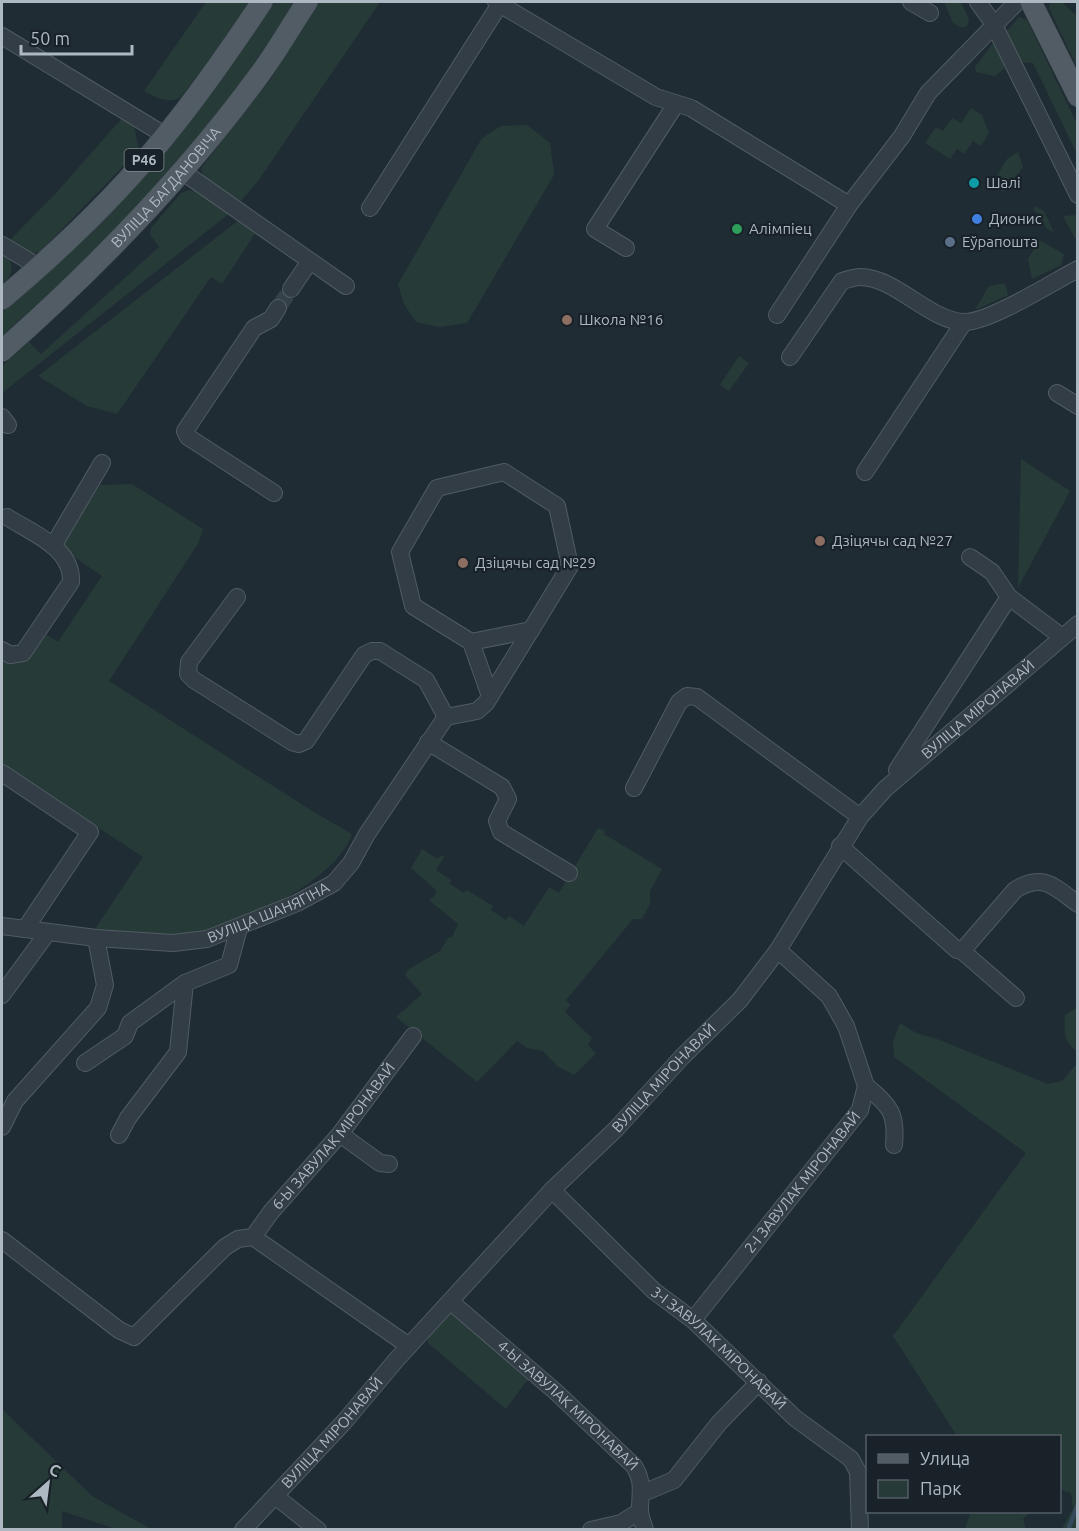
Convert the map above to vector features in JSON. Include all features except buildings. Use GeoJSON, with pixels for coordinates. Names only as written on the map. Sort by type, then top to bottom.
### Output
{"type":"FeatureCollection","features":[{"type":"Feature","properties":{"kind":"main road","name":"Р46"},"geometry":{"type":"LineString","coordinates":[[2,299],[39,267],[108,199],[166,136],[262,2]]}},
{"type":"Feature","properties":{"kind":"main road","name":"ВУЛІЦА БАГДАНОВІЧА"},"geometry":{"type":"LineString","coordinates":[[2,351],[65,295],[183,172],[260,74],[307,2]]}},
{"type":"Feature","properties":{"kind":"main road"},"geometry":{"type":"LineString","coordinates":[[1031,2],[1077,96]]}},
{"type":"Feature","properties":{"kind":"street"},"geometry":{"type":"LineString","coordinates":[[911,2],[930,13]]}},
{"type":"Feature","properties":{"kind":"street"},"geometry":{"type":"LineString","coordinates":[[978,2],[993,23],[1077,195]]}},
{"type":"Feature","properties":{"kind":"street"},"geometry":{"type":"LineString","coordinates":[[777,315],[849,205],[902,136],[928,93],[993,23],[1017,2]]}},
{"type":"Feature","properties":{"kind":"street"},"geometry":{"type":"LineString","coordinates":[[370,208],[498,3],[520,8],[656,98],[691,108],[849,205]]}},
{"type":"Feature","properties":{"kind":"street"},"geometry":{"type":"LineString","coordinates":[[2,36],[166,136]]}},
{"type":"Feature","properties":{"kind":"street"},"geometry":{"type":"LineString","coordinates":[[626,248],[595,229],[676,104]]}},
{"type":"Feature","properties":{"kind":"street"},"geometry":{"type":"LineString","coordinates":[[183,172],[346,286]]}},
{"type":"Feature","properties":{"kind":"street"},"geometry":{"type":"LineString","coordinates":[[2,245],[39,267]]}},
{"type":"Feature","properties":{"kind":"street"},"geometry":{"type":"LineString","coordinates":[[291,289],[310,261]]}},
{"type":"Feature","properties":{"kind":"street"},"geometry":{"type":"LineString","coordinates":[[790,357],[842,281],[860,277],[880,282],[944,316],[964,322],[983,319],[1077,269]]}},
{"type":"Feature","properties":{"kind":"street"},"geometry":{"type":"LineString","coordinates":[[274,493],[188,437],[185,431],[254,328],[271,319],[278,308]]}},
{"type":"Feature","properties":{"kind":"street"},"geometry":{"type":"LineString","coordinates":[[865,472],[964,322]]}},
{"type":"Feature","properties":{"kind":"street"},"geometry":{"type":"LineString","coordinates":[[1057,393],[1077,406]]}},
{"type":"Feature","properties":{"kind":"street"},"geometry":{"type":"LineString","coordinates":[[53,546],[102,463]]}},
{"type":"Feature","properties":{"kind":"street"},"geometry":{"type":"LineString","coordinates":[[237,597],[189,662],[188,674],[292,742],[299,744],[306,741],[364,655],[372,651],[380,651],[426,680],[446,717],[477,711],[490,696],[570,566],[557,506],[504,472],[437,488],[400,552],[413,606],[471,642],[490,696]]}},
{"type":"Feature","properties":{"kind":"street"},"geometry":{"type":"LineString","coordinates":[[2,650],[10,656],[23,653],[71,582],[72,571],[66,558],[53,546],[7,517]]}},
{"type":"Feature","properties":{"kind":"street"},"geometry":{"type":"LineString","coordinates":[[970,557],[992,572],[1010,597],[1062,637]]}},
{"type":"Feature","properties":{"kind":"street"},"geometry":{"type":"LineString","coordinates":[[885,789],[1010,597]]}},
{"type":"Feature","properties":{"kind":"street","name":"ВУЛІЦА МІРОНАВАЙ"},"geometry":{"type":"LineString","coordinates":[[243,1530],[344,1422],[409,1346],[552,1190],[740,1000],[778,950],[840,846],[860,817],[885,789],[1077,624]]}},
{"type":"Feature","properties":{"kind":"street"},"geometry":{"type":"LineString","coordinates":[[471,642],[531,630]]}},
{"type":"Feature","properties":{"kind":"street"},"geometry":{"type":"LineString","coordinates":[[634,788],[680,702],[687,696],[697,698],[860,817]]}},
{"type":"Feature","properties":{"kind":"street","name":"ВУЛІЦА ШАНЯГІНА"},"geometry":{"type":"LineString","coordinates":[[2,926],[96,938],[173,943],[207,939],[297,903],[334,883],[351,863],[366,834],[446,717]]}},
{"type":"Feature","properties":{"kind":"street"},"geometry":{"type":"LineString","coordinates":[[428,742],[502,787],[508,799],[497,821],[501,832],[569,873]]}},
{"type":"Feature","properties":{"kind":"street"},"geometry":{"type":"LineString","coordinates":[[2,773],[90,832],[25,929]]}},
{"type":"Feature","properties":{"kind":"street"},"geometry":{"type":"LineString","coordinates":[[840,846],[957,950],[962,951],[1016,998]]}},
{"type":"Feature","properties":{"kind":"street"},"geometry":{"type":"LineString","coordinates":[[962,951],[1015,890],[1025,884],[1036,881],[1047,883],[1077,904]]}},
{"type":"Feature","properties":{"kind":"street"},"geometry":{"type":"LineString","coordinates":[[85,1063],[125,1036],[130,1023],[185,982],[229,965],[239,928]]}},
{"type":"Feature","properties":{"kind":"street"},"geometry":{"type":"LineString","coordinates":[[2,995],[48,932]]}},
{"type":"Feature","properties":{"kind":"street"},"geometry":{"type":"LineString","coordinates":[[2,1127],[15,1101],[98,1008],[105,985],[96,938]]}},
{"type":"Feature","properties":{"kind":"street"},"geometry":{"type":"LineString","coordinates":[[778,950],[829,996],[846,1026],[866,1086],[885,1102],[896,1122],[894,1145]]}},
{"type":"Feature","properties":{"kind":"street"},"geometry":{"type":"LineString","coordinates":[[2,969],[19,972]]}},
{"type":"Feature","properties":{"kind":"street"},"geometry":{"type":"LineString","coordinates":[[119,1135],[128,1118],[178,1052],[185,982]]}},
{"type":"Feature","properties":{"kind":"street","name":"6-Ы ЗАВУЛАК МІРОНАВАЙ"},"geometry":{"type":"LineString","coordinates":[[253,1237],[340,1134],[413,1036]]}},
{"type":"Feature","properties":{"kind":"street","name":"2-І ЗАВУЛАК МІРОНАВАЙ"},"geometry":{"type":"LineString","coordinates":[[693,1320],[860,1110],[866,1086]]}},
{"type":"Feature","properties":{"kind":"street"},"geometry":{"type":"LineString","coordinates":[[340,1134],[380,1163],[389,1164]]}},
{"type":"Feature","properties":{"kind":"street","name":"3-І ЗАВУЛАК МІРОНАВАЙ"},"geometry":{"type":"LineString","coordinates":[[552,1190],[654,1291],[693,1320],[795,1418],[851,1459],[858,1472],[860,1530]]}},
{"type":"Feature","properties":{"kind":"street"},"geometry":{"type":"LineString","coordinates":[[2,1239],[119,1330],[134,1338],[225,1247],[238,1239],[253,1237],[409,1346]]}},
{"type":"Feature","properties":{"kind":"street","name":"4-Ы ЗАВУЛАК МІРОНАВАЙ"},"geometry":{"type":"LineString","coordinates":[[451,1302],[556,1392],[634,1466],[641,1477],[643,1493],[640,1510],[645,1530]]}},
{"type":"Feature","properties":{"kind":"street"},"geometry":{"type":"LineString","coordinates":[[643,1493],[674,1480],[719,1423],[759,1382]]}},
{"type":"Feature","properties":{"kind":"street"},"geometry":{"type":"LineString","coordinates":[[275,1496],[318,1530]]}},
{"type":"Feature","properties":{"kind":"street"},"geometry":{"type":"LineString","coordinates":[[591,1530],[621,1523],[640,1510]]}},
{"type":"Feature","properties":{"kind":"green space"},"geometry":{"type":"Polygon","coordinates":[[[206,2],[249,2],[220,47],[181,97],[167,100],[144,91],[206,2]]]}},
{"type":"Feature","properties":{"kind":"green space"},"geometry":{"type":"Polygon","coordinates":[[[274,2],[295,2],[238,87],[191,148],[155,190],[113,233],[2,336],[2,312],[79,242],[150,168],[215,88],[274,2]]]}},
{"type":"Feature","properties":{"kind":"green space"},"geometry":{"type":"Polygon","coordinates":[[[319,2],[380,2],[258,181],[239,203],[204,179],[201,168],[271,79],[319,2]]]}},
{"type":"Feature","properties":{"kind":"green space"},"geometry":{"type":"Polygon","coordinates":[[[944,2],[961,2],[969,19],[967,26],[962,28],[953,23],[944,2]]]}},
{"type":"Feature","properties":{"kind":"green space"},"geometry":{"type":"Polygon","coordinates":[[[1050,2],[1062,2],[1077,16],[1077,67],[1049,8],[1050,2]]]}},
{"type":"Feature","properties":{"kind":"green space"},"geometry":{"type":"Polygon","coordinates":[[[1019,17],[1027,20],[1077,124],[1077,154],[1033,63],[1019,62],[1007,31],[1019,17]]]}},
{"type":"Feature","properties":{"kind":"green space"},"geometry":{"type":"Polygon","coordinates":[[[993,43],[998,45],[1006,63],[1004,69],[995,76],[976,72],[975,67],[993,43]]]}},
{"type":"Feature","properties":{"kind":"green space"},"geometry":{"type":"Polygon","coordinates":[[[971,108],[982,115],[989,133],[981,146],[973,141],[964,154],[957,149],[950,159],[925,143],[936,127],[943,131],[952,118],[961,123],[971,108]]]}},
{"type":"Feature","properties":{"kind":"green space"},"geometry":{"type":"Polygon","coordinates":[[[123,117],[133,123],[139,150],[40,252],[31,253],[10,240],[57,192],[123,117]]]}},
{"type":"Feature","properties":{"kind":"green space"},"geometry":{"type":"Polygon","coordinates":[[[527,125],[550,143],[554,175],[467,323],[439,327],[416,322],[404,304],[398,284],[482,138],[501,126],[527,125]]]}},
{"type":"Feature","properties":{"kind":"green space"},"geometry":{"type":"Polygon","coordinates":[[[1018,152],[1023,167],[1004,192],[991,185],[1007,159],[1018,152]]]}},
{"type":"Feature","properties":{"kind":"green space"},"geometry":{"type":"Polygon","coordinates":[[[189,190],[197,191],[230,213],[2,393],[2,366],[29,342],[41,354],[159,247],[150,234],[151,228],[181,193],[189,190]]]}},
{"type":"Feature","properties":{"kind":"green space"},"geometry":{"type":"Polygon","coordinates":[[[1035,206],[1044,211],[1054,232],[1047,229],[1039,214],[1033,210],[1035,206]]]}},
{"type":"Feature","properties":{"kind":"green space"},"geometry":{"type":"Polygon","coordinates":[[[1078,215],[1078,242],[1077,242],[1063,216],[1078,215]]]}},
{"type":"Feature","properties":{"kind":"green space"},"geometry":{"type":"Polygon","coordinates":[[[239,220],[256,232],[222,284],[211,277],[117,414],[87,406],[38,376],[239,220]]]}},
{"type":"Feature","properties":{"kind":"green space"},"geometry":{"type":"Polygon","coordinates":[[[1039,240],[1064,254],[1061,265],[1032,279],[1028,259],[1039,240]]]}},
{"type":"Feature","properties":{"kind":"green space"},"geometry":{"type":"Polygon","coordinates":[[[2,250],[9,255],[12,268],[10,275],[2,285],[2,250]]]}},
{"type":"Feature","properties":{"kind":"green space"},"geometry":{"type":"Polygon","coordinates":[[[1005,283],[1008,295],[975,310],[989,286],[1005,283]]]}},
{"type":"Feature","properties":{"kind":"green space"},"geometry":{"type":"Polygon","coordinates":[[[739,356],[749,363],[729,391],[720,385],[739,356]]]}},
{"type":"Feature","properties":{"kind":"green space"},"geometry":{"type":"Polygon","coordinates":[[[1021,459],[1070,491],[1018,588],[1021,459]]]}},
{"type":"Feature","properties":{"kind":"green space"},"geometry":{"type":"Polygon","coordinates":[[[132,484],[203,529],[199,542],[109,681],[312,811],[352,834],[344,850],[311,882],[266,909],[204,932],[150,935],[95,929],[143,857],[2,764],[2,660],[8,664],[27,660],[47,635],[58,642],[102,576],[61,548],[100,485],[132,484]]]}},
{"type":"Feature","properties":{"kind":"green space"},"geometry":{"type":"Polygon","coordinates":[[[598,828],[605,831],[604,834],[662,869],[650,891],[650,904],[642,919],[633,919],[566,1000],[570,1005],[565,1012],[592,1038],[588,1045],[596,1054],[574,1075],[557,1066],[543,1051],[527,1048],[517,1041],[477,1082],[396,1017],[422,994],[405,975],[409,969],[440,951],[448,938],[452,937],[458,924],[429,900],[435,896],[436,890],[411,868],[422,849],[438,859],[441,855],[444,857],[436,870],[451,880],[450,884],[464,893],[467,890],[493,906],[491,910],[506,920],[509,916],[524,926],[549,887],[559,893],[598,828]]]}},
{"type":"Feature","properties":{"kind":"green space"},"geometry":{"type":"Polygon","coordinates":[[[1077,1008],[1077,1051],[1069,1044],[1064,1026],[1065,1015],[1077,1008]]]}},
{"type":"Feature","properties":{"kind":"green space"},"geometry":{"type":"Polygon","coordinates":[[[900,1023],[916,1033],[937,1039],[1048,1084],[1062,1081],[1077,1063],[1077,1529],[1062,1529],[1073,1508],[1071,1493],[1061,1489],[1061,1435],[956,1435],[893,1336],[1026,1153],[894,1057],[893,1041],[900,1023]]]}},
{"type":"Feature","properties":{"kind":"green space"},"geometry":{"type":"Polygon","coordinates":[[[454,1312],[533,1378],[525,1383],[506,1409],[428,1343],[428,1336],[448,1313],[454,1312]]]}},
{"type":"Feature","properties":{"kind":"green space"},"geometry":{"type":"Polygon","coordinates":[[[2,1409],[92,1496],[151,1529],[116,1529],[62,1511],[62,1529],[2,1529],[2,1409]]]}},
{"type":"Feature","properties":{"kind":"green space"},"geometry":{"type":"Polygon","coordinates":[[[971,1513],[1030,1513],[1023,1519],[1026,1529],[965,1529],[971,1513]]]}},
{"type":"Feature","properties":{"kind":"waterway"},"geometry":{"type":"LineString","coordinates":[[1068,1530],[1078,1504]]}},
{"type":"Feature","properties":{"kind":"tunnel"},"geometry":{"type":"LineString","coordinates":[[278,308],[291,289]]}},
{"type":"Feature","properties":{"kind":"place","name":"Шалі"},"geometry":{"type":"Point","coordinates":[974,183]}},
{"type":"Feature","properties":{"kind":"place","name":"Дионис"},"geometry":{"type":"Point","coordinates":[977,219]}},
{"type":"Feature","properties":{"kind":"place","name":"Алімпіец"},"geometry":{"type":"Point","coordinates":[737,229]}},
{"type":"Feature","properties":{"kind":"place","name":"Еўрапошта"},"geometry":{"type":"Point","coordinates":[950,242]}},
{"type":"Feature","properties":{"kind":"place","name":"Школа №16"},"geometry":{"type":"Point","coordinates":[567,320]}},
{"type":"Feature","properties":{"kind":"place","name":"Дзіцячы сад №27"},"geometry":{"type":"Point","coordinates":[820,541]}},
{"type":"Feature","properties":{"kind":"place","name":"Дзіцячы сад №29"},"geometry":{"type":"Point","coordinates":[463,563]}}]}
